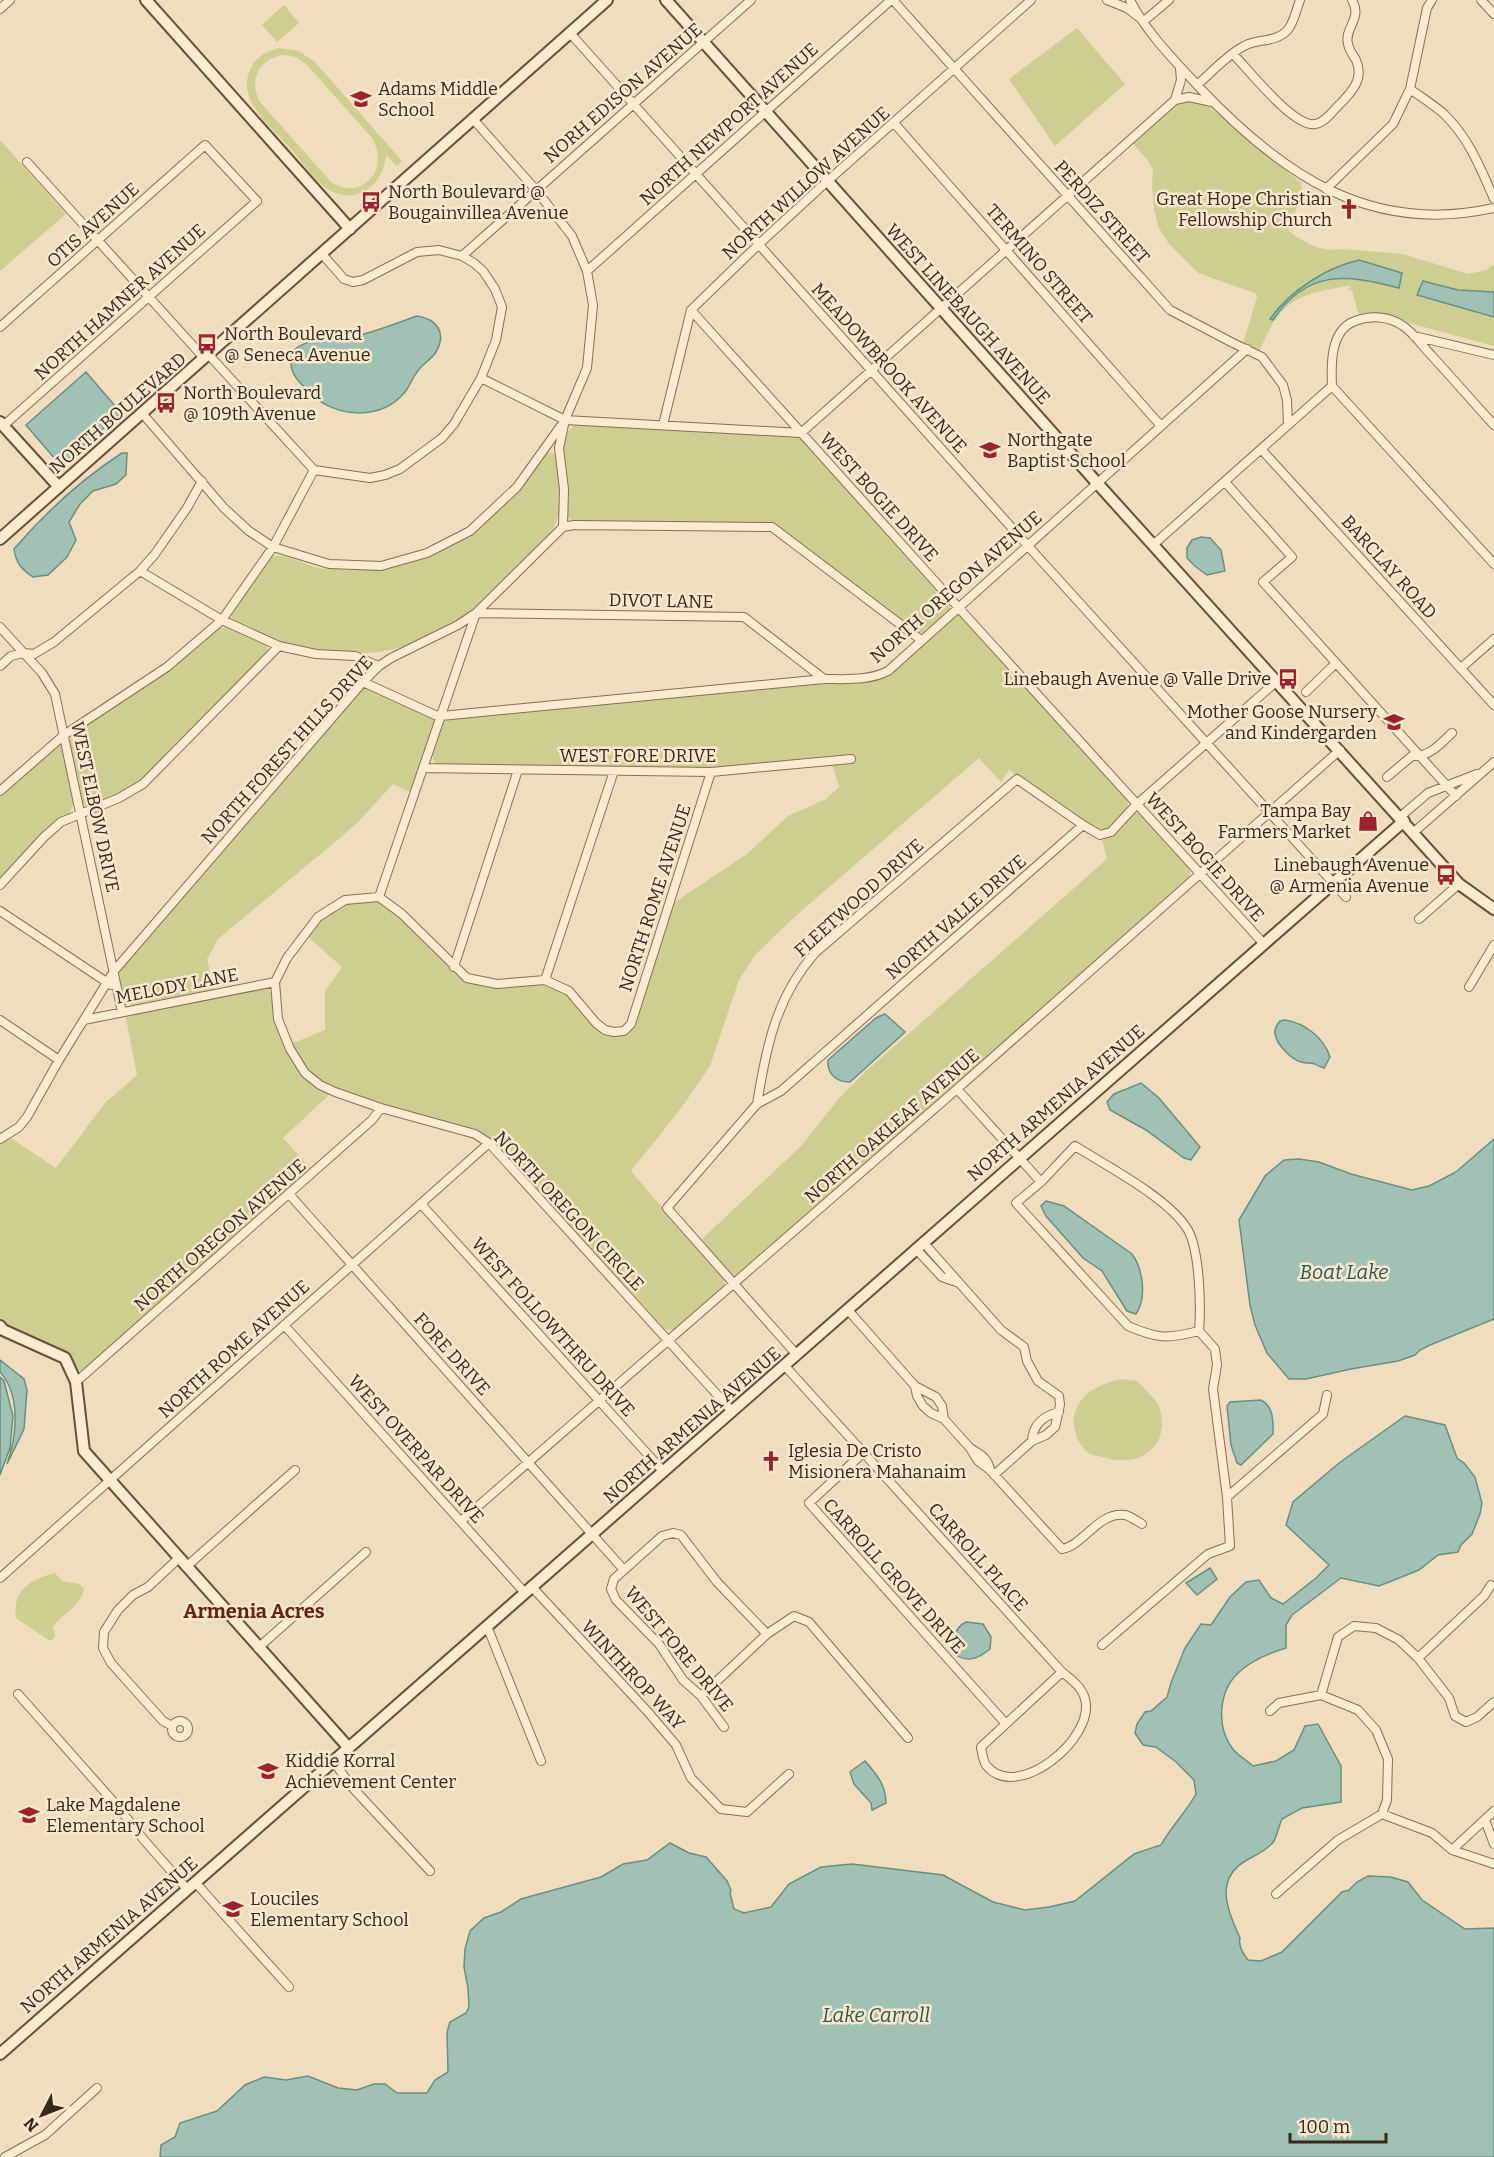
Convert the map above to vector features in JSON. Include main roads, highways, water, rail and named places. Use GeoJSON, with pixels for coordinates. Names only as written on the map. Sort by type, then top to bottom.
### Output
{"type":"FeatureCollection","features":[{"type":"Feature","properties":{"kind":"water"},"geometry":{"type":"Polygon","coordinates":[[[1359,260],[1402,273],[1399,288],[1362,280],[1329,280],[1314,284],[1300,292],[1286,303],[1273,320],[1270,319],[1288,299],[1309,282],[1334,269],[1359,260]]]}},
{"type":"Feature","properties":{"kind":"water"},"geometry":{"type":"Polygon","coordinates":[[[1423,281],[1458,290],[1494,292],[1494,317],[1417,295],[1423,281]]]}},
{"type":"Feature","properties":{"kind":"water"},"geometry":{"type":"Polygon","coordinates":[[[417,316],[435,324],[440,333],[439,345],[434,355],[415,374],[405,392],[384,408],[358,413],[333,408],[311,394],[294,375],[291,365],[292,351],[302,345],[320,339],[364,334],[417,316]]]}},
{"type":"Feature","properties":{"kind":"water"},"geometry":{"type":"Polygon","coordinates":[[[86,372],[121,413],[61,466],[26,425],[86,372]]]}},
{"type":"Feature","properties":{"kind":"water"},"geometry":{"type":"Polygon","coordinates":[[[122,453],[127,453],[126,475],[116,484],[93,491],[80,504],[69,522],[76,540],[67,557],[48,575],[33,577],[22,568],[14,549],[65,497],[122,453]]]}},
{"type":"Feature","properties":{"kind":"water"},"geometry":{"type":"Polygon","coordinates":[[[1201,537],[1210,538],[1221,550],[1225,571],[1207,575],[1187,558],[1187,548],[1192,540],[1201,537]]]}},
{"type":"Feature","properties":{"kind":"water"},"geometry":{"type":"Polygon","coordinates":[[[885,1014],[905,1032],[850,1082],[841,1081],[833,1076],[828,1060],[876,1018],[885,1014]]]}},
{"type":"Feature","properties":{"kind":"water"},"geometry":{"type":"Polygon","coordinates":[[[1280,1021],[1300,1024],[1313,1032],[1323,1044],[1330,1057],[1324,1068],[1313,1063],[1303,1063],[1281,1047],[1275,1030],[1280,1021]]]}},
{"type":"Feature","properties":{"kind":"water"},"geometry":{"type":"Polygon","coordinates":[[[1141,1083],[1159,1098],[1200,1147],[1191,1160],[1184,1158],[1146,1130],[1110,1110],[1107,1102],[1114,1094],[1141,1083]]]}},
{"type":"Feature","properties":{"kind":"water","name":"Boat Lake"},"geometry":{"type":"Polygon","coordinates":[[[1494,1139],[1494,1319],[1430,1345],[1415,1355],[1398,1361],[1306,1379],[1289,1379],[1267,1353],[1255,1325],[1250,1305],[1239,1220],[1265,1176],[1284,1160],[1299,1159],[1319,1162],[1351,1174],[1412,1190],[1429,1186],[1456,1172],[1494,1139]]]}},
{"type":"Feature","properties":{"kind":"water"},"geometry":{"type":"Polygon","coordinates":[[[1046,1201],[1064,1206],[1132,1254],[1139,1267],[1142,1284],[1142,1300],[1136,1314],[1127,1311],[1102,1271],[1083,1258],[1046,1216],[1041,1206],[1046,1201]]]}},
{"type":"Feature","properties":{"kind":"water"},"geometry":{"type":"Polygon","coordinates":[[[0,1360],[24,1379],[27,1390],[24,1429],[7,1464],[15,1429],[15,1416],[11,1392],[0,1372],[0,1360]]]}},
{"type":"Feature","properties":{"kind":"water"},"geometry":{"type":"Polygon","coordinates":[[[0,1377],[4,1381],[13,1416],[10,1448],[0,1475],[0,1377]]]}},
{"type":"Feature","properties":{"kind":"water"},"geometry":{"type":"Polygon","coordinates":[[[1261,1400],[1271,1410],[1273,1434],[1241,1465],[1237,1463],[1231,1445],[1227,1406],[1230,1402],[1261,1400]]]}},
{"type":"Feature","properties":{"kind":"water","name":"Lake Carroll"},"geometry":{"type":"Polygon","coordinates":[[[1405,1416],[1445,1425],[1457,1458],[1475,1477],[1482,1503],[1480,1514],[1472,1534],[1461,1545],[1458,1552],[1438,1555],[1419,1570],[1379,1586],[1341,1578],[1292,1615],[1286,1625],[1286,1648],[1254,1661],[1242,1669],[1231,1681],[1223,1700],[1222,1720],[1227,1739],[1234,1751],[1253,1766],[1276,1761],[1294,1750],[1305,1726],[1318,1724],[1341,1766],[1341,1802],[1302,1808],[1282,1819],[1271,1844],[1236,1868],[1230,1876],[1226,1896],[1231,1917],[1240,1938],[1240,1947],[1248,1960],[1261,1961],[1282,1952],[1342,1892],[1349,1890],[1368,1876],[1391,1877],[1408,1882],[1422,1900],[1465,1929],[1494,1928],[1494,2157],[160,2157],[161,2145],[175,2137],[180,2123],[217,2111],[245,2085],[264,2077],[286,2080],[308,2076],[338,2088],[357,2090],[374,2084],[385,2084],[397,2093],[427,2093],[435,2080],[448,2072],[447,2032],[450,2022],[466,2013],[469,2007],[464,1967],[465,1949],[470,1931],[484,1918],[501,1912],[521,1899],[601,1877],[623,1864],[647,1860],[670,1843],[689,1853],[706,1857],[727,1881],[734,1909],[744,1913],[771,1907],[789,1884],[821,1867],[852,1864],[943,1875],[993,1902],[1025,1910],[1075,1901],[1134,1854],[1161,1845],[1196,1794],[1194,1780],[1176,1762],[1156,1747],[1143,1745],[1135,1733],[1137,1724],[1145,1712],[1151,1711],[1167,1697],[1185,1648],[1201,1624],[1211,1625],[1230,1597],[1246,1582],[1259,1580],[1271,1598],[1283,1604],[1329,1565],[1286,1525],[1293,1502],[1339,1463],[1405,1416]]]}},
{"type":"Feature","properties":{"kind":"water"},"geometry":{"type":"Polygon","coordinates":[[[1210,1568],[1217,1579],[1197,1595],[1186,1583],[1210,1568]]]}},
{"type":"Feature","properties":{"kind":"water"},"geometry":{"type":"Polygon","coordinates":[[[966,1622],[983,1624],[991,1637],[990,1649],[978,1657],[969,1659],[956,1655],[954,1646],[958,1628],[966,1622]]]}},
{"type":"Feature","properties":{"kind":"water"},"geometry":{"type":"Polygon","coordinates":[[[865,1761],[880,1780],[886,1797],[886,1803],[872,1810],[871,1803],[854,1784],[850,1772],[865,1761]]]}},
{"type":"Feature","properties":{"kind":"place","name":"Adams Middle School"},"geometry":{"type":"Point","coordinates":[361,99]}},
{"type":"Feature","properties":{"kind":"place","name":"North Boulevard @ Bougainvillea Avenue"},"geometry":{"type":"Point","coordinates":[371,202]}},
{"type":"Feature","properties":{"kind":"place","name":"Great Hope Christian Fellowship Church"},"geometry":{"type":"Point","coordinates":[1349,209]}},
{"type":"Feature","properties":{"kind":"place","name":"North Boulevard @ Seneca Avenue"},"geometry":{"type":"Point","coordinates":[207,344]}},
{"type":"Feature","properties":{"kind":"place","name":"North Boulevard @ 109th Avenue"},"geometry":{"type":"Point","coordinates":[166,403]}},
{"type":"Feature","properties":{"kind":"place","name":"Northgate Baptist School"},"geometry":{"type":"Point","coordinates":[990,450]}},
{"type":"Feature","properties":{"kind":"place","name":"Linebaugh Avenue @ Valle Drive"},"geometry":{"type":"Point","coordinates":[1288,679]}},
{"type":"Feature","properties":{"kind":"place","name":"Mother Goose Nursery and Kindergarden"},"geometry":{"type":"Point","coordinates":[1394,722]}},
{"type":"Feature","properties":{"kind":"place","name":"Tampa Bay Farmers Market"},"geometry":{"type":"Point","coordinates":[1368,821]}},
{"type":"Feature","properties":{"kind":"place","name":"Linebaugh Avenue @ Armenia Avenue"},"geometry":{"type":"Point","coordinates":[1446,875]}},
{"type":"Feature","properties":{"kind":"place","name":"Iglesia De Cristo Misionera Mahanaim"},"geometry":{"type":"Point","coordinates":[771,1461]}},
{"type":"Feature","properties":{"kind":"place","name":"Kiddie Korral Achievement Center"},"geometry":{"type":"Point","coordinates":[268,1771]}},
{"type":"Feature","properties":{"kind":"place","name":"Lake Magdalene Elementary School"},"geometry":{"type":"Point","coordinates":[29,1815]}},
{"type":"Feature","properties":{"kind":"place","name":"Louciles Elementary School"},"geometry":{"type":"Point","coordinates":[233,1909]}},
{"type":"Feature","properties":{"kind":"district","name":"Armenia Acres"},"geometry":{"type":"Point","coordinates":[254,1611]}}]}
